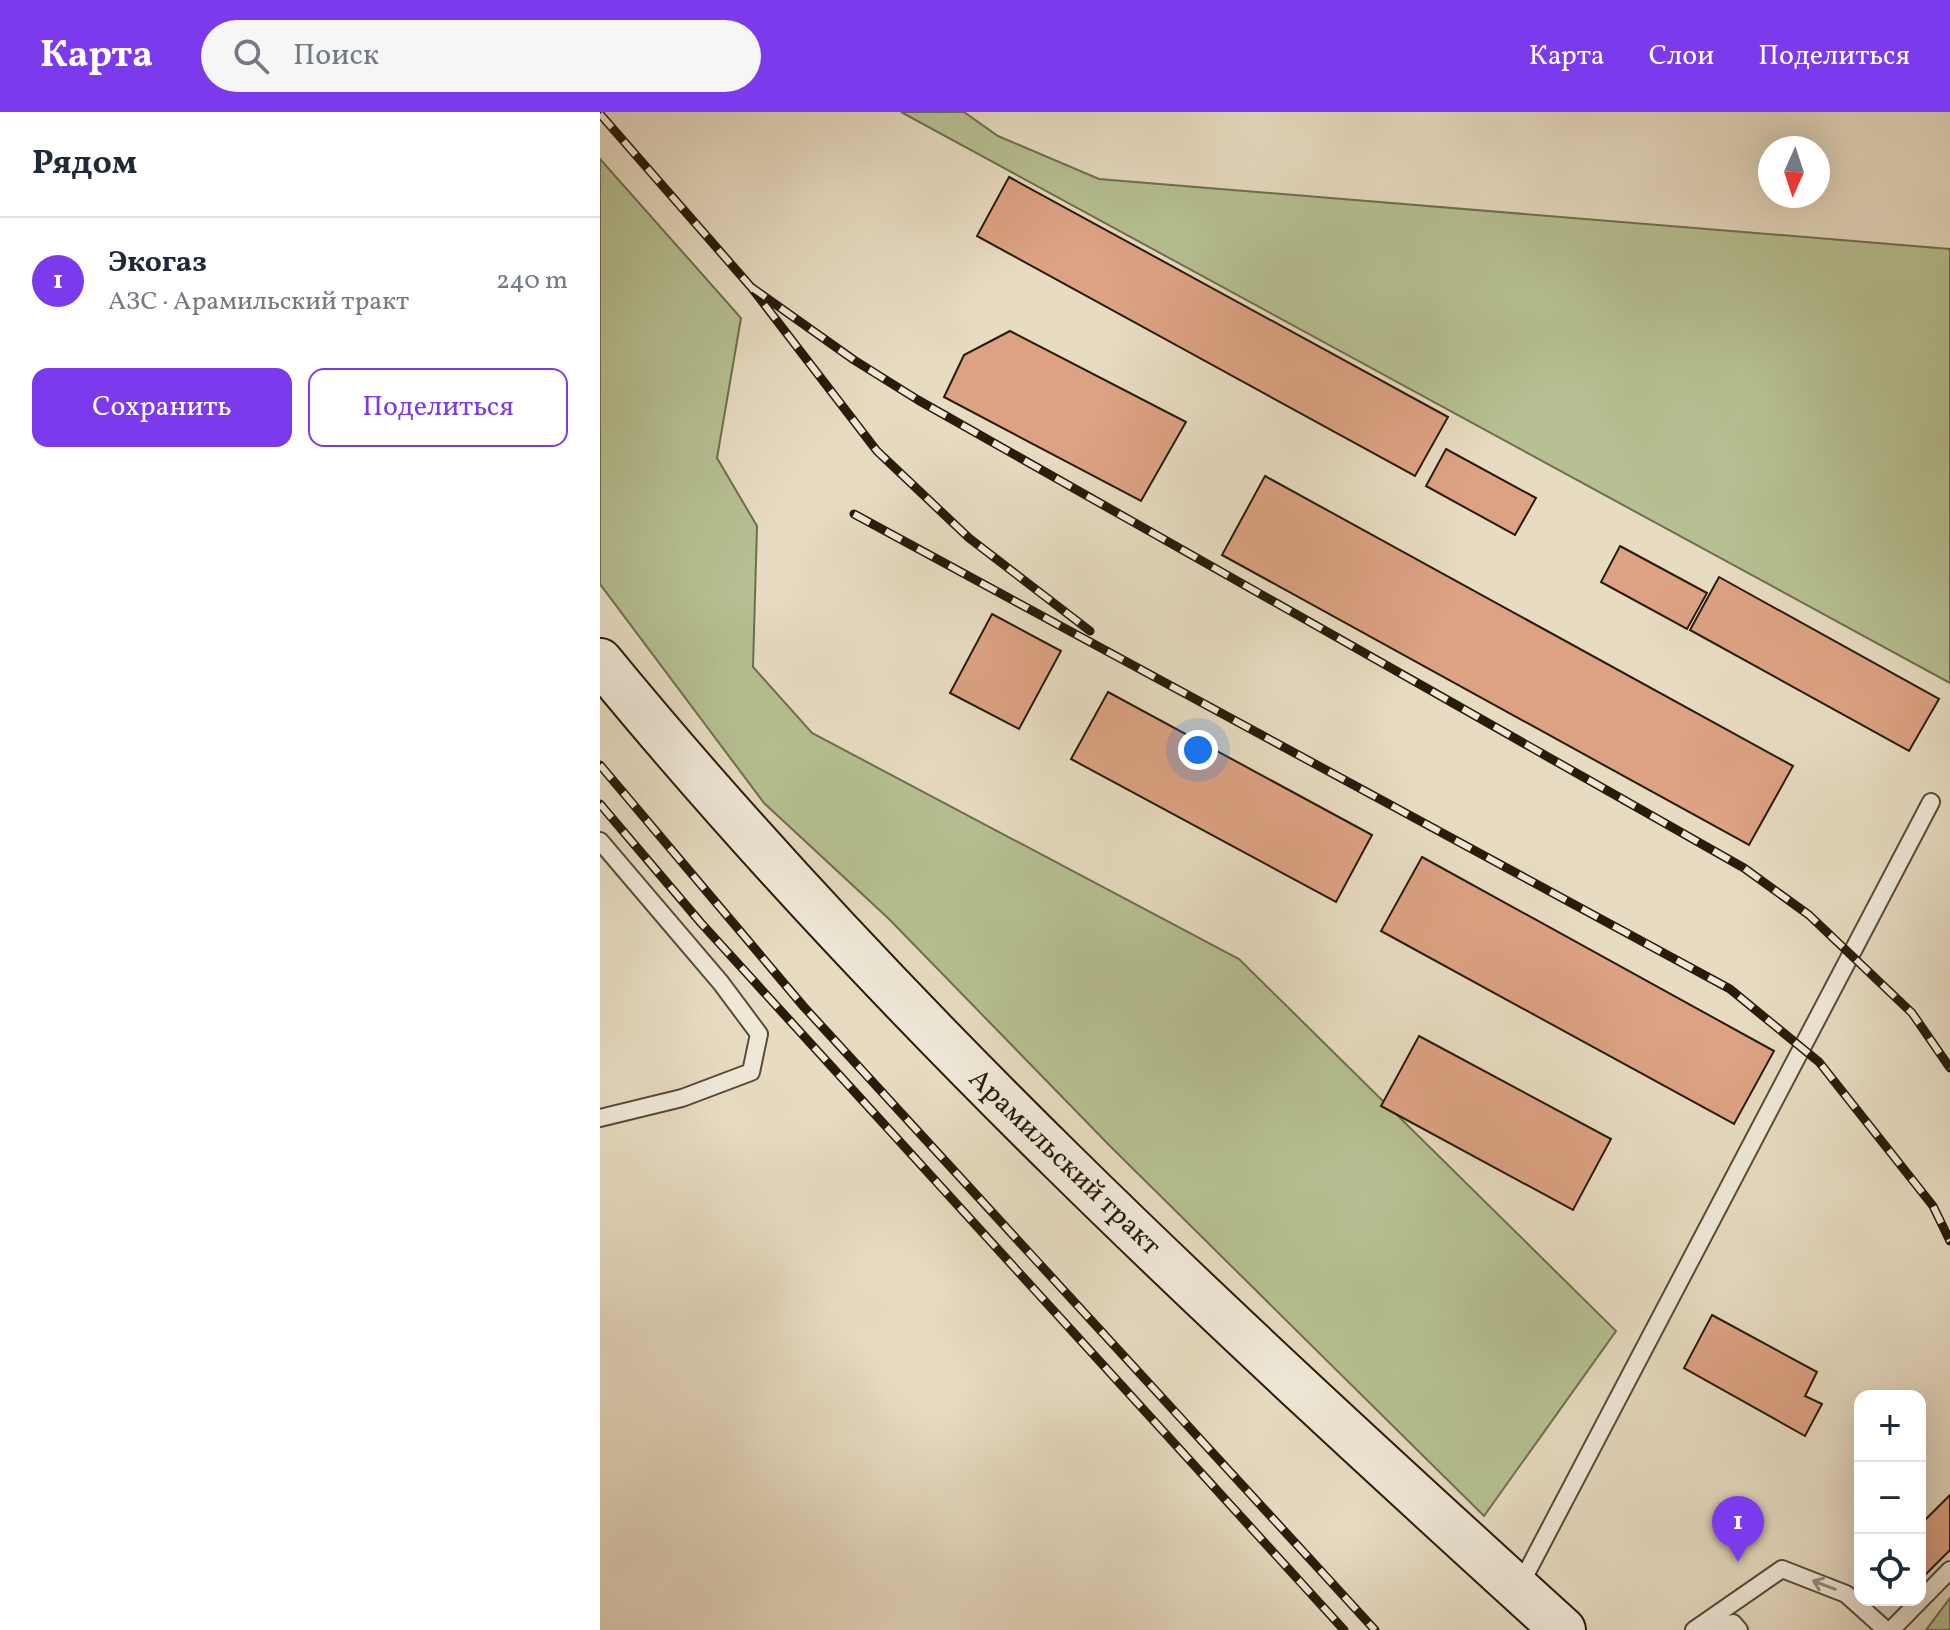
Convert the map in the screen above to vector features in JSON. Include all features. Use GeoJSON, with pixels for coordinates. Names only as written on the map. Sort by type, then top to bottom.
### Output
{"type":"FeatureCollection","features":[{"type":"Feature","properties":{"kind":"main road","name":"Арамильский тракт"},"geometry":{"type":"LineString","coordinates":[[600,661],[674,751],[830,927],[1082,1180],[1359,1444],[1563,1630]]}},
{"type":"Feature","properties":{"kind":"lane"},"geometry":{"type":"LineString","coordinates":[[1518,1589],[1931,802]]}},
{"type":"Feature","properties":{"kind":"lane"},"geometry":{"type":"LineString","coordinates":[[600,841],[721,983],[759,1034],[751,1072],[682,1098],[600,1118]]}},
{"type":"Feature","properties":{"kind":"lane"},"geometry":{"type":"LineString","coordinates":[[1694,1630],[1782,1569],[1846,1594],[1889,1630],[1950,1570]]}},
{"type":"Feature","properties":{"kind":"lane"},"geometry":{"type":"LineString","coordinates":[[1703,1630],[1733,1623],[1739,1630]]}},
{"type":"Feature","properties":{"kind":"green space"},"geometry":{"type":"Polygon","coordinates":[[[901,112],[964,112],[998,136],[1099,179],[1950,249],[1950,683],[901,112]]]}},
{"type":"Feature","properties":{"kind":"green space"},"geometry":{"type":"Polygon","coordinates":[[[600,159],[741,318],[717,458],[757,526],[753,667],[812,733],[1239,959],[1616,1331],[1484,1516],[1109,1145],[889,919],[764,803],[600,584],[600,159]]]}},
{"type":"Feature","properties":{"kind":"green space"},"geometry":{"type":"Polygon","coordinates":[[[1950,1598],[1950,1630],[1926,1630],[1950,1598]]]}},
{"type":"Feature","properties":{"kind":"building"},"geometry":{"type":"Polygon","coordinates":[[[1009,177],[1448,417],[1415,476],[977,236],[1009,177]]]}},
{"type":"Feature","properties":{"kind":"building"},"geometry":{"type":"Polygon","coordinates":[[[1010,331],[1186,422],[1141,501],[944,397],[964,355],[1010,331]]]}},
{"type":"Feature","properties":{"kind":"building"},"geometry":{"type":"Polygon","coordinates":[[[1446,449],[1536,498],[1515,535],[1426,486],[1446,449]]]}},
{"type":"Feature","properties":{"kind":"building"},"geometry":{"type":"Polygon","coordinates":[[[1265,476],[1793,766],[1749,845],[1222,555],[1265,476]]]}},
{"type":"Feature","properties":{"kind":"building"},"geometry":{"type":"Polygon","coordinates":[[[1620,546],[1707,593],[1687,629],[1601,582],[1620,546]]]}},
{"type":"Feature","properties":{"kind":"building"},"geometry":{"type":"Polygon","coordinates":[[[1719,577],[1939,699],[1909,751],[1690,630],[1719,577]]]}},
{"type":"Feature","properties":{"kind":"building"},"geometry":{"type":"Polygon","coordinates":[[[992,614],[1061,651],[1019,729],[950,693],[992,614]]]}},
{"type":"Feature","properties":{"kind":"building"},"geometry":{"type":"Polygon","coordinates":[[[1108,692],[1372,835],[1336,902],[1071,759],[1108,692]]]}},
{"type":"Feature","properties":{"kind":"building"},"geometry":{"type":"Polygon","coordinates":[[[1422,857],[1774,1051],[1734,1124],[1381,931],[1422,857]]]}},
{"type":"Feature","properties":{"kind":"building"},"geometry":{"type":"Polygon","coordinates":[[[1419,1036],[1611,1139],[1573,1210],[1381,1106],[1419,1036]]]}},
{"type":"Feature","properties":{"kind":"building"},"geometry":{"type":"Polygon","coordinates":[[[1712,1315],[1817,1372],[1805,1396],[1822,1404],[1805,1436],[1684,1368],[1712,1315]]]}},
{"type":"Feature","properties":{"kind":"building"},"geometry":{"type":"Polygon","coordinates":[[[1950,1495],[1950,1550],[1926,1574],[1926,1534],[1926,1519],[1950,1495]]]}},
{"type":"Feature","properties":{"kind":"railway"},"geometry":{"type":"LineString","coordinates":[[600,114],[751,287],[877,451],[969,538],[1090,631]]}},
{"type":"Feature","properties":{"kind":"railway"},"geometry":{"type":"LineString","coordinates":[[751,287],[854,360],[918,400],[1744,868],[1809,915],[1912,1013],[1950,1068]]}},
{"type":"Feature","properties":{"kind":"railway"},"geometry":{"type":"LineString","coordinates":[[854,514],[1730,989],[1819,1062],[1933,1206],[1950,1241]]}},
{"type":"Feature","properties":{"kind":"railway"},"geometry":{"type":"LineString","coordinates":[[600,765],[804,1007],[1375,1630]]}},
{"type":"Feature","properties":{"kind":"railway"},"geometry":{"type":"LineString","coordinates":[[600,804],[701,923],[1344,1630]]}},
{"type":"Feature","properties":{"kind":"place","name":"Экогаз"},"geometry":{"type":"Point","coordinates":[1738,1562]}}]}
